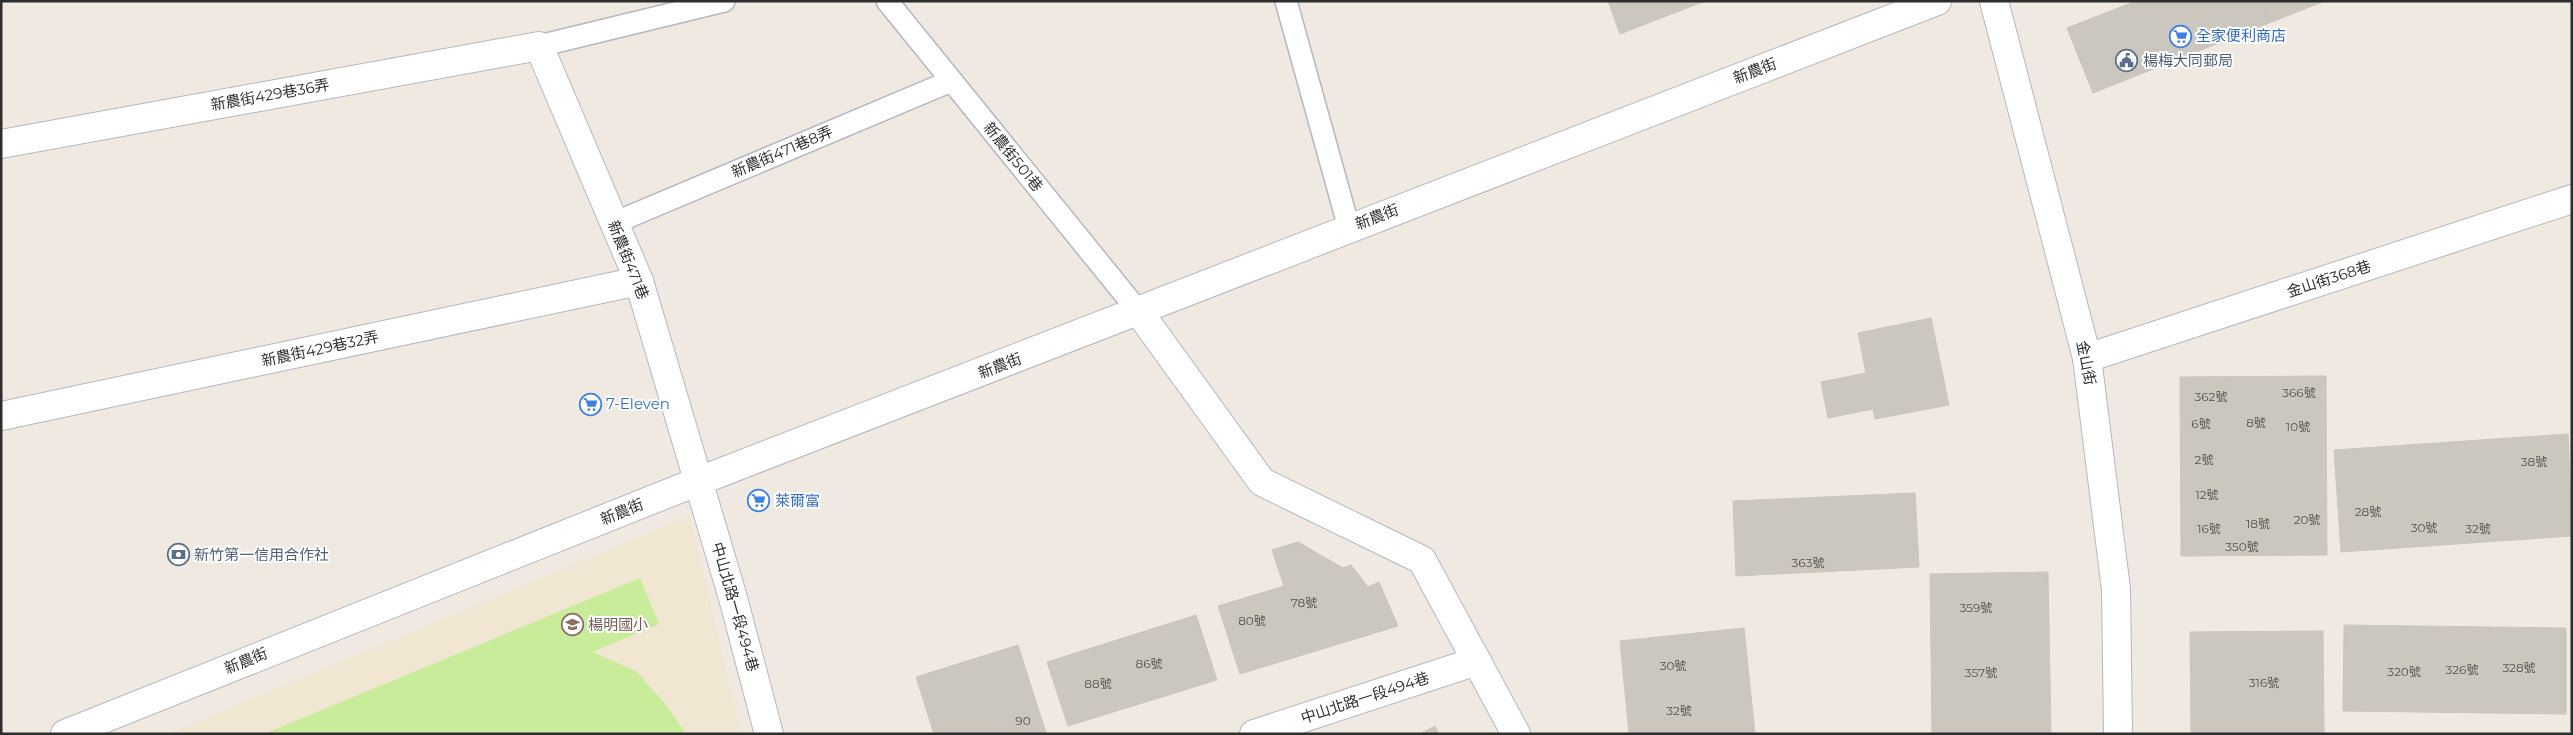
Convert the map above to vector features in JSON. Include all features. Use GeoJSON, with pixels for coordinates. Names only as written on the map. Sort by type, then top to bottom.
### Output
{"type":"FeatureCollection","features":[{"type":"Feature","properties":{"kind":"street","name":"新農街"},"geometry":{"type":"LineString","coordinates":[[65,734],[699,481],[1937,1]]}},
{"type":"Feature","properties":{"kind":"street","name":"金山街"},"geometry":{"type":"LineString","coordinates":[[1994,1],[2087,358],[2116,589],[2118,734]]}},
{"type":"Feature","properties":{"kind":"street","name":"新農街429巷36弄"},"geometry":{"type":"LineString","coordinates":[[1,144],[539,46]]}},
{"type":"Feature","properties":{"kind":"street","name":"新農街471巷"},"geometry":{"type":"LineString","coordinates":[[539,46],[639,281],[699,481]]}},
{"type":"Feature","properties":{"kind":"street","name":"金山街368巷"},"geometry":{"type":"LineString","coordinates":[[2087,358],[2572,200]]}},
{"type":"Feature","properties":{"kind":"street","name":"新農街429巷32弄"},"geometry":{"type":"LineString","coordinates":[[1,416],[639,281]]}},
{"type":"Feature","properties":{"kind":"street"},"geometry":{"type":"LineString","coordinates":[[1139,312],[1262,482],[1422,560],[1516,734]]}},
{"type":"Feature","properties":{"kind":"street","name":"中山北路一段494巷"},"geometry":{"type":"LineString","coordinates":[[699,481],[769,734]]}},
{"type":"Feature","properties":{"kind":"street","name":"中山北路一段494巷"},"geometry":{"type":"LineString","coordinates":[[1254,734],[1477,661]]}},
{"type":"Feature","properties":{"kind":"lane"},"geometry":{"type":"LineString","coordinates":[[539,46],[724,1]]}},
{"type":"Feature","properties":{"kind":"lane","name":"新農街501巷"},"geometry":{"type":"LineString","coordinates":[[887,1],[1139,312]]}},
{"type":"Feature","properties":{"kind":"lane"},"geometry":{"type":"LineString","coordinates":[[1286,1],[1349,228]]}},
{"type":"Feature","properties":{"kind":"lane","name":"新農街471巷8弄"},"geometry":{"type":"LineString","coordinates":[[614,223],[951,81]]}},
{"type":"Feature","properties":{"kind":"shaded area","name":"楊明國小"},"geometry":{"type":"Polygon","coordinates":[[[690,516],[741,734],[168,734],[690,516]]]}},
{"type":"Feature","properties":{"kind":"green space"},"geometry":{"type":"Polygon","coordinates":[[[640,578],[659,624],[592,652],[636,671],[667,706],[686,734],[264,734],[640,578]]]}},
{"type":"Feature","properties":{"kind":"building"},"geometry":{"type":"Polygon","coordinates":[[[1608,1],[1705,1],[1620,34],[1608,1]]]}},
{"type":"Feature","properties":{"kind":"building","name":"楊梅大同郵局"},"geometry":{"type":"Polygon","coordinates":[[[2136,1],[2261,1],[2269,23],[2093,93],[2067,28],[2136,1]]]}},
{"type":"Feature","properties":{"kind":"building"},"geometry":{"type":"Polygon","coordinates":[[[2261,1],[2325,1],[2269,23],[2261,1]]]}},
{"type":"Feature","properties":{"kind":"building"},"geometry":{"type":"Polygon","coordinates":[[[1931,318],[1949,405],[1875,419],[1873,409],[1828,418],[1821,382],[1866,373],[1858,333],[1931,318]]]}},
{"type":"Feature","properties":{"kind":"building"},"geometry":{"type":"Polygon","coordinates":[[[2326,376],[2327,555],[2181,556],[2180,377],[2326,376]]]}},
{"type":"Feature","properties":{"kind":"building"},"geometry":{"type":"Polygon","coordinates":[[[2568,434],[2572,536],[2341,552],[2334,450],[2568,434]]]}},
{"type":"Feature","properties":{"kind":"building"},"geometry":{"type":"Polygon","coordinates":[[[1915,493],[1919,567],[1736,576],[1733,501],[1915,493]]]}},
{"type":"Feature","properties":{"kind":"building"},"geometry":{"type":"Polygon","coordinates":[[[1298,542],[1343,568],[1351,565],[1368,587],[1379,582],[1398,626],[1240,674],[1218,606],[1284,586],[1272,550],[1298,542]]]}},
{"type":"Feature","properties":{"kind":"building"},"geometry":{"type":"Polygon","coordinates":[[[2048,572],[2051,734],[1932,734],[1930,574],[2048,572]]]}},
{"type":"Feature","properties":{"kind":"building"},"geometry":{"type":"Polygon","coordinates":[[[1196,615],[1217,680],[1068,726],[1047,662],[1196,615]]]}},
{"type":"Feature","properties":{"kind":"building"},"geometry":{"type":"Polygon","coordinates":[[[2344,625],[2566,628],[2566,714],[2343,711],[2344,625]]]}},
{"type":"Feature","properties":{"kind":"building"},"geometry":{"type":"Polygon","coordinates":[[[1744,628],[1755,734],[1629,734],[1620,641],[1744,628]]]}},
{"type":"Feature","properties":{"kind":"building"},"geometry":{"type":"Polygon","coordinates":[[[2323,631],[2324,734],[2191,734],[2190,632],[2323,631]]]}},
{"type":"Feature","properties":{"kind":"building"},"geometry":{"type":"Polygon","coordinates":[[[1018,645],[1046,733],[934,734],[916,677],[1018,645]]]}},
{"type":"Feature","properties":{"kind":"building"},"geometry":{"type":"Polygon","coordinates":[[[1435,726],[1439,734],[1420,734],[1435,726]]]}},
{"type":"Feature","properties":{"kind":"place","name":"全家便利商店"},"geometry":{"type":"Point","coordinates":[2180,36]}},
{"type":"Feature","properties":{"kind":"place","name":"楊梅大同郵局"},"geometry":{"type":"Point","coordinates":[2127,61]}},
{"type":"Feature","properties":{"kind":"place","name":"7-Eleven"},"geometry":{"type":"Point","coordinates":[590,404]}},
{"type":"Feature","properties":{"kind":"place","name":"萊爾富"},"geometry":{"type":"Point","coordinates":[759,501]}},
{"type":"Feature","properties":{"kind":"place","name":"新竹第一信用合作社"},"geometry":{"type":"Point","coordinates":[178,555]}},
{"type":"Feature","properties":{"kind":"place","name":"楊明國小"},"geometry":{"type":"Point","coordinates":[572,625]}}]}
